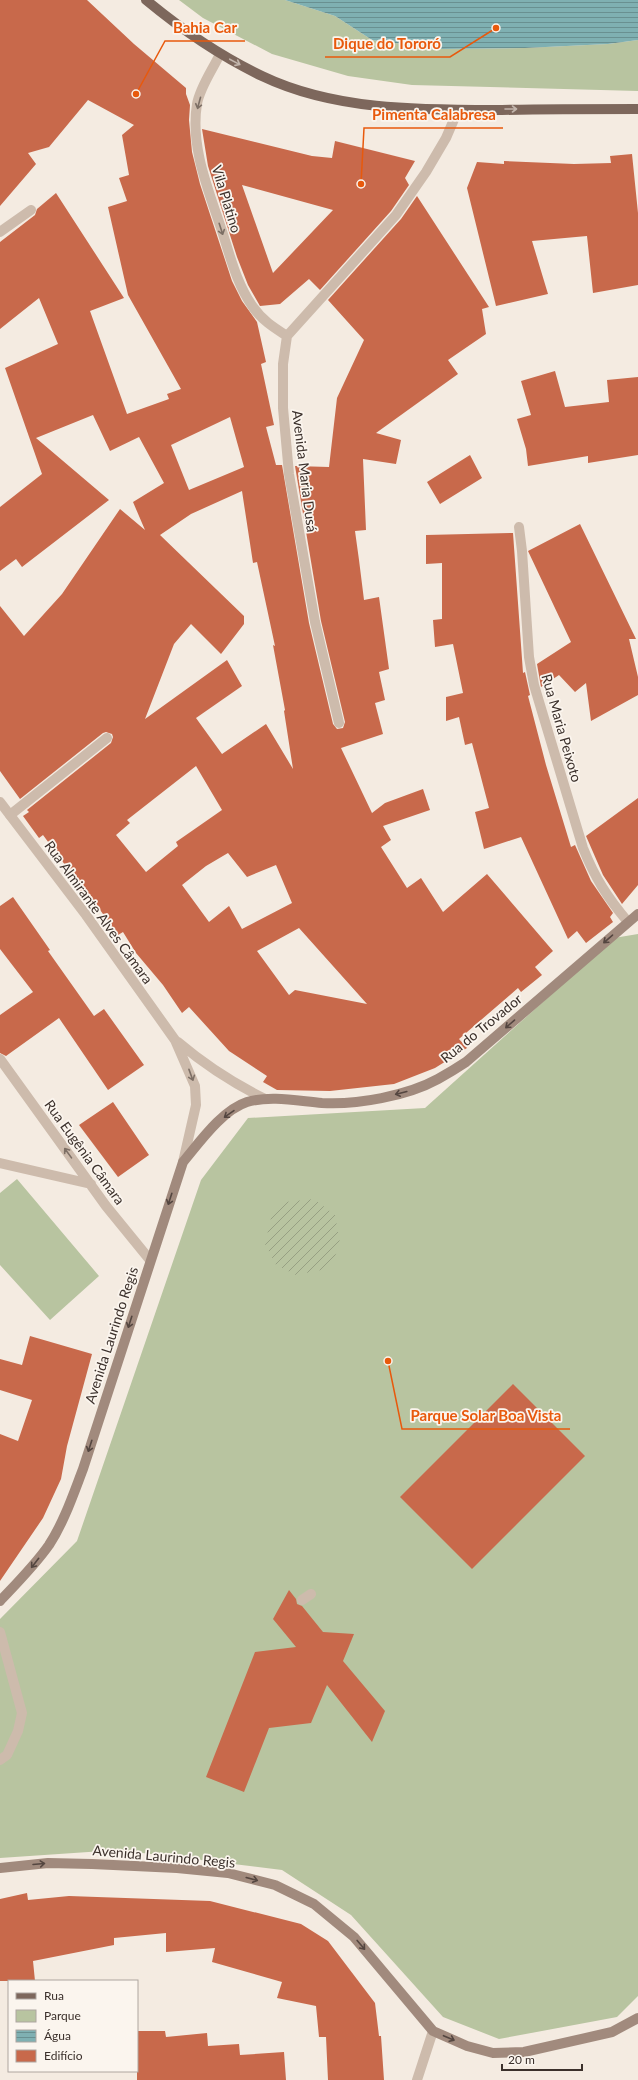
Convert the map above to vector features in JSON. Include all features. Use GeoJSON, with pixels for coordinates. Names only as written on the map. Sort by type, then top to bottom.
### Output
{"type":"FeatureCollection","features":[{"type":"Feature","properties":{"kind":"main road"},"geometry":{"type":"LineString","coordinates":[[146,0],[167,18],[220,54],[262,77],[306,92],[354,103],[408,108],[458,110],[638,109]]}},
{"type":"Feature","properties":{"kind":"street","name":"Vila Platino"},"geometry":{"type":"LineString","coordinates":[[220,54],[198,102],[197,109],[197,141],[206,183],[237,278],[252,306],[265,322],[287,336]]}},
{"type":"Feature","properties":{"kind":"street"},"geometry":{"type":"LineString","coordinates":[[287,336],[396,215],[426,172],[446,138],[458,110]]}},
{"type":"Feature","properties":{"kind":"street"},"geometry":{"type":"LineString","coordinates":[[0,232],[31,210]]}},
{"type":"Feature","properties":{"kind":"street","name":"Avenida Maria Dusá"},"geometry":{"type":"LineString","coordinates":[[287,336],[283,364],[283,408],[289,474],[315,622],[339,723]]}},
{"type":"Feature","properties":{"kind":"street","name":"Rua Maria Peixoto"},"geometry":{"type":"LineString","coordinates":[[519,527],[529,657],[534,685],[585,854],[597,880],[628,922]]}},
{"type":"Feature","properties":{"kind":"street"},"geometry":{"type":"LineString","coordinates":[[10,815],[107,738]]}},
{"type":"Feature","properties":{"kind":"street","name":"Rua Almirante Alves Câmara"},"geometry":{"type":"LineString","coordinates":[[0,802],[86,915],[175,1040],[195,1086],[196,1099],[191,1130],[183,1162]]}},
{"type":"Feature","properties":{"kind":"street","name":"Rua do Trovador"},"geometry":{"type":"LineString","coordinates":[[265,1098],[324,1103],[368,1100],[405,1092],[437,1080],[466,1062],[638,914]]}},
{"type":"Feature","properties":{"kind":"street","name":"Rua Almirante Alves Câmara"},"geometry":{"type":"LineString","coordinates":[[175,1040],[214,1070],[234,1083],[265,1098]]}},
{"type":"Feature","properties":{"kind":"street","name":"Rua Eugênia Câmara"},"geometry":{"type":"LineString","coordinates":[[0,1059],[91,1184],[150,1260]]}},
{"type":"Feature","properties":{"kind":"street","name":"Avenida Laurindo Regis"},"geometry":{"type":"LineString","coordinates":[[0,1601],[25,1575],[49,1544],[68,1509],[83,1469],[183,1162],[206,1134],[226,1115],[246,1103],[265,1098]]}},
{"type":"Feature","properties":{"kind":"street"},"geometry":{"type":"LineString","coordinates":[[0,1163],[91,1184]]}},
{"type":"Feature","properties":{"kind":"street"},"geometry":{"type":"LineString","coordinates":[[0,1632],[22,1713],[18,1731],[7,1755],[0,1760]]}},
{"type":"Feature","properties":{"kind":"street","name":"Avenida Laurindo Regis"},"geometry":{"type":"LineString","coordinates":[[0,1868],[48,1863],[170,1868],[228,1873],[275,1885],[314,1904],[354,1937],[433,2031],[467,2046],[493,2053],[524,2052],[612,2032],[638,2018]]}},
{"type":"Feature","properties":{"kind":"street"},"geometry":{"type":"LineString","coordinates":[[417,2080],[433,2031]]}},
{"type":"Feature","properties":{"kind":"green space"},"geometry":{"type":"Polygon","coordinates":[[[179,0],[285,0],[335,16],[372,40],[441,49],[525,48],[608,44],[638,40],[638,91],[412,85],[348,76],[272,54],[203,18],[179,0]]]}},
{"type":"Feature","properties":{"kind":"green space"},"geometry":{"type":"Polygon","coordinates":[[[638,934],[638,1996],[617,2017],[499,2039],[443,2017],[351,1915],[282,1870],[118,1850],[0,1858],[0,1619],[77,1541],[201,1180],[248,1118],[425,1108],[614,938],[638,934]]]}},
{"type":"Feature","properties":{"kind":"green space"},"geometry":{"type":"Polygon","coordinates":[[[17,1179],[99,1276],[50,1320],[0,1265],[0,1193],[17,1179]]]}},
{"type":"Feature","properties":{"kind":"green space"},"geometry":{"type":"Polygon","coordinates":[[[314,1199],[335,1215],[340,1243],[334,1259],[326,1269],[296,1275],[276,1265],[265,1244],[271,1218],[285,1202],[314,1199]]]}},
{"type":"Feature","properties":{"kind":"water"},"geometry":{"type":"Polygon","coordinates":[[[285,0],[638,0],[638,40],[608,44],[525,48],[441,49],[372,40],[335,16],[285,0]]]}},
{"type":"Feature","properties":{"kind":"building"},"geometry":{"type":"Polygon","coordinates":[[[0,0],[87,0],[134,44],[186,88],[186,94],[190,105],[189,120],[192,152],[200,184],[232,281],[242,301],[257,322],[266,362],[261,364],[274,425],[266,427],[276,465],[282,465],[309,623],[333,724],[337,729],[343,728],[345,722],[321,621],[295,466],[329,467],[337,398],[364,340],[328,300],[401,219],[417,196],[489,307],[482,309],[486,334],[448,360],[458,374],[376,433],[401,440],[396,464],[363,459],[366,530],[355,531],[364,600],[379,597],[389,669],[379,672],[385,700],[375,703],[383,734],[341,748],[372,813],[385,803],[423,789],[430,810],[383,826],[391,840],[381,847],[407,888],[421,878],[443,912],[487,874],[553,951],[535,967],[542,975],[521,992],[518,988],[459,1039],[467,1048],[435,1068],[394,1084],[330,1091],[277,1090],[263,1082],[267,1076],[229,1051],[189,1007],[182,1013],[163,985],[136,953],[123,932],[118,935],[93,900],[89,903],[66,877],[71,873],[43,835],[39,838],[23,816],[29,812],[27,810],[111,743],[113,737],[112,734],[106,732],[103,733],[20,799],[0,771],[0,606],[24,636],[62,594],[120,509],[145,530],[133,502],[164,483],[139,437],[110,451],[93,415],[36,438],[109,500],[22,567],[16,559],[0,571],[0,507],[42,474],[5,368],[58,344],[39,298],[0,329],[0,242],[35,215],[37,209],[56,193],[124,298],[90,311],[127,414],[169,399],[167,394],[181,389],[128,295],[108,207],[127,201],[119,178],[129,175],[122,135],[134,125],[88,100],[49,147],[28,153],[36,164],[0,206],[0,0]],[[230,417],[171,445],[189,490],[244,467],[230,417]],[[242,491],[191,514],[160,535],[244,616],[244,624],[221,654],[191,624],[174,644],[145,719],[227,660],[242,686],[196,718],[222,754],[266,724],[293,769],[285,710],[273,645],[275,646],[257,562],[253,563],[242,491]],[[196,766],[127,820],[130,823],[116,835],[146,872],[178,846],[176,842],[222,810],[196,766]],[[228,853],[206,866],[182,885],[209,922],[229,906],[242,929],[292,903],[276,865],[247,877],[228,853]],[[299,928],[257,951],[289,995],[295,990],[367,1004],[299,928]]]}},
{"type":"Feature","properties":{"kind":"building"},"geometry":{"type":"Polygon","coordinates":[[[202,129],[312,156],[332,158],[335,141],[415,161],[405,178],[409,185],[391,211],[320,290],[309,279],[280,304],[260,306],[248,285],[237,257],[208,166],[202,129]],[[242,185],[273,273],[333,210],[242,185]]]}},
{"type":"Feature","properties":{"kind":"building"},"geometry":{"type":"Polygon","coordinates":[[[632,154],[638,213],[638,285],[593,293],[587,236],[532,241],[548,294],[496,306],[467,188],[477,162],[504,164],[504,161],[574,164],[611,163],[610,156],[632,154]]]}},
{"type":"Feature","properties":{"kind":"building"},"geometry":{"type":"Polygon","coordinates":[[[555,371],[565,407],[609,402],[607,380],[638,377],[638,455],[588,463],[588,456],[528,466],[526,449],[517,419],[531,415],[521,381],[555,371]]]}},
{"type":"Feature","properties":{"kind":"building"},"geometry":{"type":"Polygon","coordinates":[[[470,455],[482,478],[440,504],[427,482],[470,455]]]}},
{"type":"Feature","properties":{"kind":"building"},"geometry":{"type":"Polygon","coordinates":[[[580,524],[636,639],[629,639],[638,677],[638,695],[591,721],[586,683],[575,692],[559,675],[541,687],[537,664],[571,642],[528,551],[580,524]]]}},
{"type":"Feature","properties":{"kind":"building"},"geometry":{"type":"Polygon","coordinates":[[[513,533],[523,673],[525,672],[530,695],[528,696],[546,765],[571,847],[575,845],[591,881],[613,913],[610,917],[613,922],[586,943],[577,931],[568,939],[521,837],[484,849],[475,812],[489,808],[472,743],[465,745],[459,717],[446,721],[446,697],[463,693],[453,644],[435,647],[433,620],[442,619],[442,563],[426,564],[426,535],[513,533]]]}},
{"type":"Feature","properties":{"kind":"building"},"geometry":{"type":"Polygon","coordinates":[[[638,798],[638,885],[622,904],[603,875],[586,836],[638,798]]]}},
{"type":"Feature","properties":{"kind":"building"},"geometry":{"type":"Polygon","coordinates":[[[13,897],[50,950],[48,951],[94,1016],[104,1009],[144,1065],[108,1090],[59,1018],[6,1056],[0,1053],[0,1015],[33,992],[0,949],[0,906],[13,897]]]}},
{"type":"Feature","properties":{"kind":"building"},"geometry":{"type":"Polygon","coordinates":[[[113,1102],[149,1155],[118,1177],[79,1125],[113,1102]]]}},
{"type":"Feature","properties":{"kind":"building"},"geometry":{"type":"Polygon","coordinates":[[[30,1336],[92,1354],[67,1446],[61,1479],[43,1518],[0,1581],[0,1434],[18,1441],[32,1400],[0,1390],[0,1359],[22,1365],[30,1336]]]}},
{"type":"Feature","properties":{"kind":"building"},"geometry":{"type":"Polygon","coordinates":[[[513,1384],[585,1456],[472,1569],[400,1497],[513,1384]]]}},
{"type":"Feature","properties":{"kind":"building"},"geometry":{"type":"Polygon","coordinates":[[[289,1590],[296,1599],[297,1604],[302,1606],[323,1632],[354,1634],[343,1661],[385,1711],[372,1742],[327,1685],[311,1723],[269,1728],[244,1792],[206,1777],[255,1652],[296,1647],[273,1619],[289,1590]]]}},
{"type":"Feature","properties":{"kind":"building"},"geometry":{"type":"Polygon","coordinates":[[[27,1893],[28,1900],[69,1896],[210,1901],[301,1924],[328,1941],[375,2003],[379,2036],[381,2036],[384,2080],[328,2080],[326,2037],[319,2037],[316,2006],[277,1998],[282,1982],[212,1962],[215,1948],[166,1952],[166,1933],[114,1938],[114,1945],[33,1961],[35,1980],[0,1981],[0,1899],[27,1893]]]}},
{"type":"Feature","properties":{"kind":"building"},"geometry":{"type":"Polygon","coordinates":[[[138,2031],[165,2031],[166,2037],[207,2033],[208,2046],[239,2044],[240,2055],[284,2052],[286,2080],[137,2080],[138,2031]]]}},
{"type":"Feature","properties":{"kind":"place","name":"Dique do Tororó"},"geometry":{"type":"Point","coordinates":[496,28]}},
{"type":"Feature","properties":{"kind":"place","name":"Bahia Car"},"geometry":{"type":"Point","coordinates":[136,94]}},
{"type":"Feature","properties":{"kind":"place","name":"Pimenta Calabresa"},"geometry":{"type":"Point","coordinates":[361,184]}},
{"type":"Feature","properties":{"kind":"place","name":"Parque Solar Boa Vista"},"geometry":{"type":"Point","coordinates":[388,1361]}}]}
